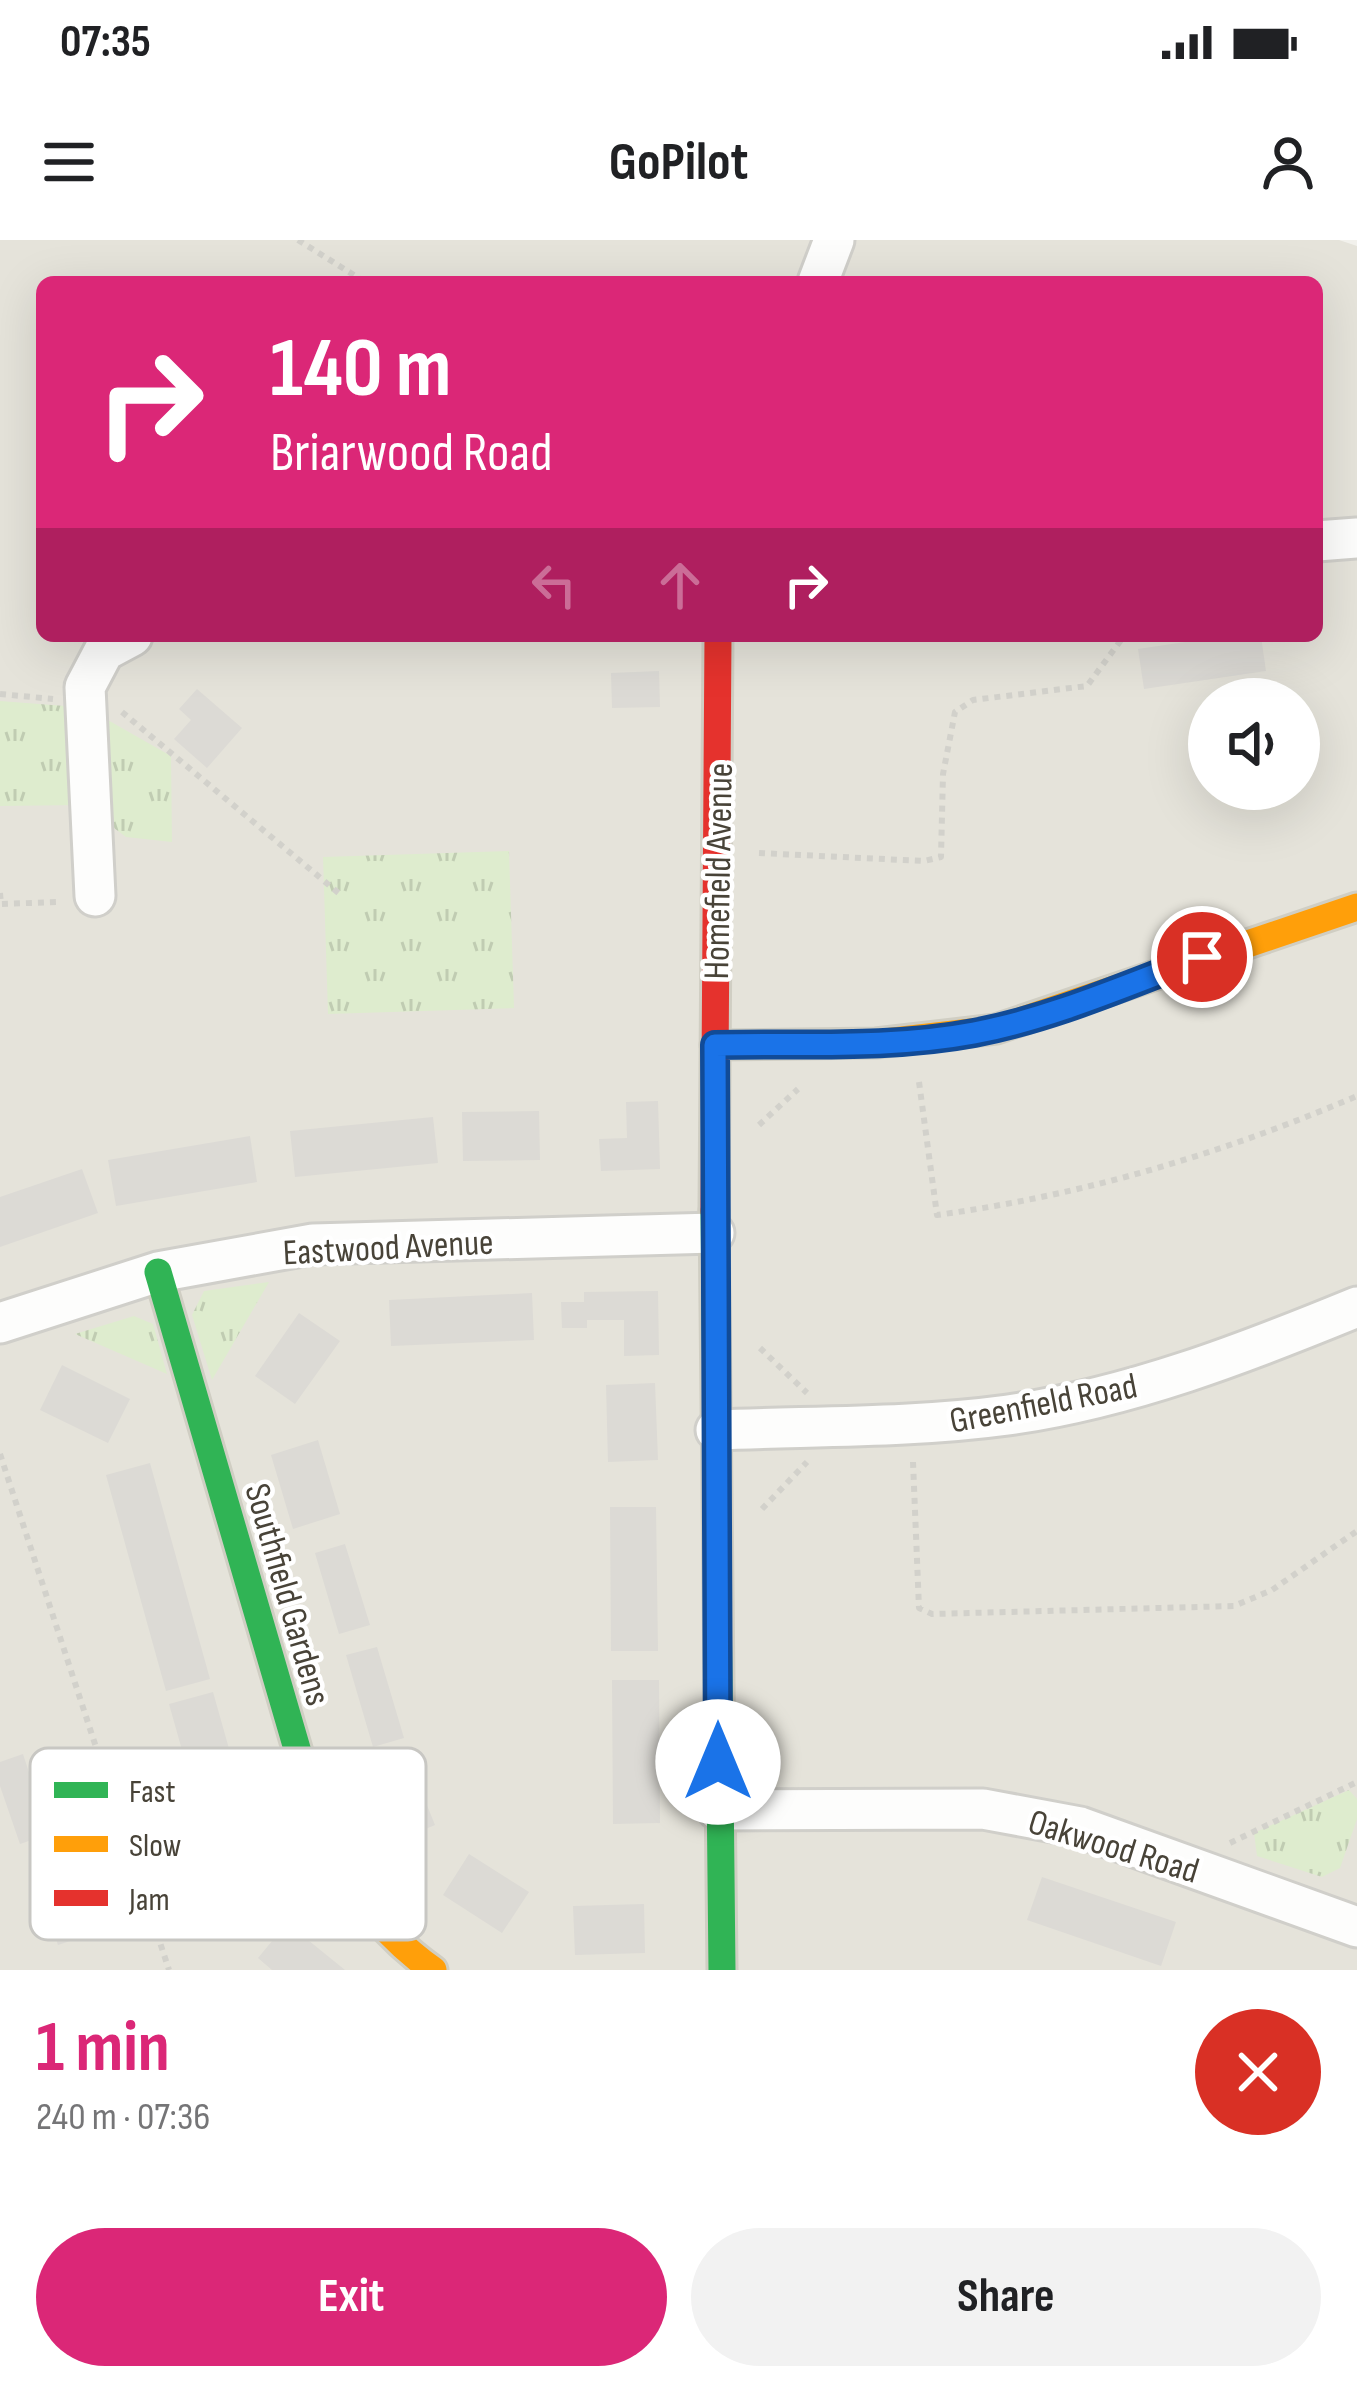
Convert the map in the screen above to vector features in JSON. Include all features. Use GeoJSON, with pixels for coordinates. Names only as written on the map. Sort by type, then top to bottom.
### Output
{"type":"FeatureCollection","features":[{"type":"Feature","properties":{"kind":"street"},"geometry":{"type":"LineString","coordinates":[[820,276],[833,240]]}},
{"type":"Feature","properties":{"kind":"street"},"geometry":{"type":"LineString","coordinates":[[1323,541],[1357,538]]}},
{"type":"Feature","properties":{"kind":"street"},"geometry":{"type":"LineString","coordinates":[[95,896],[87,693],[104,651],[121,642]]}},
{"type":"Feature","properties":{"kind":"street","name":"Homefield Avenue"},"geometry":{"type":"LineString","coordinates":[[718,642],[714,1233],[722,1970]]}},
{"type":"Feature","properties":{"kind":"street"},"geometry":{"type":"LineString","coordinates":[[715,1045],[913,1042],[1033,1020],[1287,926],[1357,908]]}},
{"type":"Feature","properties":{"kind":"street","name":"Eastwood Avenue"},"geometry":{"type":"LineString","coordinates":[[0,1323],[158,1272],[313,1244],[714,1233]]}},
{"type":"Feature","properties":{"kind":"street","name":"Southfield Gardens"},"geometry":{"type":"LineString","coordinates":[[158,1272],[297,1748]]}},
{"type":"Feature","properties":{"kind":"street","name":"Greenfield Road"},"geometry":{"type":"LineString","coordinates":[[716,1430],[913,1424],[1015,1414],[1230,1360],[1357,1307]]}},
{"type":"Feature","properties":{"kind":"street","name":"Oakwood Road"},"geometry":{"type":"LineString","coordinates":[[718,1810],[983,1809],[1079,1827],[1357,1927]]}},
{"type":"Feature","properties":{"kind":"street","name":"Southfield Gardens"},"geometry":{"type":"LineString","coordinates":[[401,1940],[433,1970]]}},
{"type":"Feature","properties":{"kind":"path"},"geometry":{"type":"LineString","coordinates":[[298,240],[355,276]]}},
{"type":"Feature","properties":{"kind":"path"},"geometry":{"type":"LineString","coordinates":[[720,850],[925,861],[941,857],[943,774],[955,712],[973,700],[1087,686],[1120,642]]}},
{"type":"Feature","properties":{"kind":"path"},"geometry":{"type":"LineString","coordinates":[[0,694],[87,693],[342,896]]}},
{"type":"Feature","properties":{"kind":"path"},"geometry":{"type":"LineString","coordinates":[[0,892],[1,905],[82,902],[95,896]]}},
{"type":"Feature","properties":{"kind":"path"},"geometry":{"type":"LineString","coordinates":[[913,1042],[937,1215],[1156,1172],[1265,1136],[1357,1096]]}},
{"type":"Feature","properties":{"kind":"path"},"geometry":{"type":"LineString","coordinates":[[749,1134],[814,1075]]}},
{"type":"Feature","properties":{"kind":"path"},"geometry":{"type":"LineString","coordinates":[[747,1335],[809,1395]]}},
{"type":"Feature","properties":{"kind":"path"},"geometry":{"type":"LineString","coordinates":[[913,1424],[914,1583],[919,1608],[932,1614],[1234,1606],[1272,1590],[1357,1531]]}},
{"type":"Feature","properties":{"kind":"path"},"geometry":{"type":"LineString","coordinates":[[0,1454],[96,1748]]}},
{"type":"Feature","properties":{"kind":"path"},"geometry":{"type":"LineString","coordinates":[[747,1524],[811,1459]]}},
{"type":"Feature","properties":{"kind":"path"},"geometry":{"type":"LineString","coordinates":[[1221,1847],[1357,1782]]}},
{"type":"Feature","properties":{"kind":"path"},"geometry":{"type":"LineString","coordinates":[[159,1940],[169,1970]]}},
{"type":"Feature","properties":{"kind":"shaded area"},"geometry":{"type":"Polygon","coordinates":[[[0,240],[1339,240],[1357,246],[1357,1970],[0,1970],[0,240]]]}},
{"type":"Feature","properties":{"kind":"green space"},"geometry":{"type":"Polygon","coordinates":[[[0,701],[78,707],[81,805],[0,806],[0,701]]]}},
{"type":"Feature","properties":{"kind":"green space"},"geometry":{"type":"Polygon","coordinates":[[[106,719],[171,756],[172,842],[126,837],[114,828],[106,719]]]}},
{"type":"Feature","properties":{"kind":"green space"},"geometry":{"type":"Polygon","coordinates":[[[509,851],[514,1008],[328,1014],[323,857],[509,851]]]}},
{"type":"Feature","properties":{"kind":"green space"},"geometry":{"type":"Polygon","coordinates":[[[269,1282],[212,1380],[192,1315],[204,1291],[269,1282]]]}},
{"type":"Feature","properties":{"kind":"green space"},"geometry":{"type":"Polygon","coordinates":[[[134,1316],[153,1324],[167,1374],[75,1334],[134,1316]]]}},
{"type":"Feature","properties":{"kind":"green space"},"geometry":{"type":"Polygon","coordinates":[[[1349,1790],[1357,1799],[1357,1819],[1340,1868],[1322,1877],[1257,1856],[1254,1833],[1349,1790]]]}},
{"type":"Feature","properties":{"kind":"building"},"geometry":{"type":"Polygon","coordinates":[[[1185,642],[1262,642],[1266,671],[1188,678],[1188,683],[1144,689],[1138,649],[1185,642]]]}},
{"type":"Feature","properties":{"kind":"building"},"geometry":{"type":"Polygon","coordinates":[[[659,671],[660,707],[612,708],[611,673],[659,671]]]}},
{"type":"Feature","properties":{"kind":"building"},"geometry":{"type":"Polygon","coordinates":[[[197,689],[242,728],[207,768],[174,739],[191,720],[179,709],[197,689]]]}},
{"type":"Feature","properties":{"kind":"building"},"geometry":{"type":"Polygon","coordinates":[[[658,1101],[660,1169],[601,1171],[599,1139],[627,1138],[626,1102],[658,1101]]]}},
{"type":"Feature","properties":{"kind":"building"},"geometry":{"type":"Polygon","coordinates":[[[539,1111],[540,1160],[463,1161],[462,1112],[539,1111]]]}},
{"type":"Feature","properties":{"kind":"building"},"geometry":{"type":"Polygon","coordinates":[[[433,1117],[438,1163],[295,1177],[290,1131],[433,1117]]]}},
{"type":"Feature","properties":{"kind":"building"},"geometry":{"type":"Polygon","coordinates":[[[250,1136],[257,1182],[116,1206],[108,1160],[250,1136]]]}},
{"type":"Feature","properties":{"kind":"building"},"geometry":{"type":"Polygon","coordinates":[[[82,1169],[98,1213],[0,1247],[0,1197],[82,1169]]]}},
{"type":"Feature","properties":{"kind":"building"},"geometry":{"type":"Polygon","coordinates":[[[658,1291],[659,1355],[624,1356],[624,1320],[587,1320],[587,1328],[562,1328],[561,1302],[584,1302],[584,1292],[658,1291]]]}},
{"type":"Feature","properties":{"kind":"building"},"geometry":{"type":"Polygon","coordinates":[[[532,1293],[534,1340],[391,1346],[389,1300],[532,1293]]]}},
{"type":"Feature","properties":{"kind":"building"},"geometry":{"type":"Polygon","coordinates":[[[299,1313],[340,1341],[295,1404],[255,1376],[299,1313]]]}},
{"type":"Feature","properties":{"kind":"building"},"geometry":{"type":"Polygon","coordinates":[[[62,1365],[130,1399],[108,1443],[40,1410],[62,1365]]]}},
{"type":"Feature","properties":{"kind":"building"},"geometry":{"type":"Polygon","coordinates":[[[655,1383],[658,1460],[608,1462],[606,1385],[655,1383]]]}},
{"type":"Feature","properties":{"kind":"building"},"geometry":{"type":"Polygon","coordinates":[[[318,1440],[340,1514],[293,1529],[271,1455],[318,1440]]]}},
{"type":"Feature","properties":{"kind":"building"},"geometry":{"type":"Polygon","coordinates":[[[150,1463],[210,1679],[166,1691],[106,1475],[150,1463]]]}},
{"type":"Feature","properties":{"kind":"building"},"geometry":{"type":"Polygon","coordinates":[[[610,1507],[656,1507],[658,1651],[611,1651],[610,1507]]]}},
{"type":"Feature","properties":{"kind":"building"},"geometry":{"type":"Polygon","coordinates":[[[345,1544],[370,1625],[339,1634],[315,1553],[345,1544]]]}},
{"type":"Feature","properties":{"kind":"building"},"geometry":{"type":"Polygon","coordinates":[[[377,1647],[404,1738],[373,1747],[346,1655],[377,1647]]]}},
{"type":"Feature","properties":{"kind":"building"},"geometry":{"type":"Polygon","coordinates":[[[612,1680],[659,1680],[660,1823],[613,1824],[612,1680]]]}},
{"type":"Feature","properties":{"kind":"building"},"geometry":{"type":"Polygon","coordinates":[[[213,1692],[229,1748],[181,1748],[169,1704],[213,1692]]]}},
{"type":"Feature","properties":{"kind":"building"},"geometry":{"type":"Polygon","coordinates":[[[23,1754],[30,1776],[30,1841],[20,1844],[0,1786],[0,1762],[23,1754]]]}},
{"type":"Feature","properties":{"kind":"building"},"geometry":{"type":"Polygon","coordinates":[[[426,1803],[435,1825],[426,1829],[426,1803]]]}},
{"type":"Feature","properties":{"kind":"building"},"geometry":{"type":"Polygon","coordinates":[[[469,1854],[529,1892],[502,1933],[443,1895],[469,1854]]]}},
{"type":"Feature","properties":{"kind":"building"},"geometry":{"type":"Polygon","coordinates":[[[1042,1877],[1176,1922],[1161,1966],[1027,1920],[1042,1877]]]}},
{"type":"Feature","properties":{"kind":"building"},"geometry":{"type":"Polygon","coordinates":[[[644,1904],[645,1953],[575,1955],[573,1906],[644,1904]]]}},
{"type":"Feature","properties":{"kind":"building"},"geometry":{"type":"Polygon","coordinates":[[[273,1940],[308,1940],[345,1970],[272,1970],[258,1958],[273,1940]]]}},
{"type":"Feature","properties":{"kind":"traffic: fast"},"geometry":{"type":"LineString","coordinates":[[714,1211],[722,1970]]}},
{"type":"Feature","properties":{"kind":"traffic: fast"},"geometry":{"type":"LineString","coordinates":[[158,1272],[297,1748]]}},
{"type":"Feature","properties":{"kind":"traffic: slow"},"geometry":{"type":"LineString","coordinates":[[715,1045],[876,1043],[996,1029],[1357,907]]}},
{"type":"Feature","properties":{"kind":"traffic: slow"},"geometry":{"type":"LineString","coordinates":[[397,1940],[433,1970]]}},
{"type":"Feature","properties":{"kind":"traffic: jam"},"geometry":{"type":"LineString","coordinates":[[714,1211],[718,642]]}},
{"type":"Feature","properties":{"kind":"route"},"geometry":{"type":"LineString","coordinates":[[718,1762],[715,1045],[913,1042],[970,1034],[1033,1020],[1202,957]]}}]}
